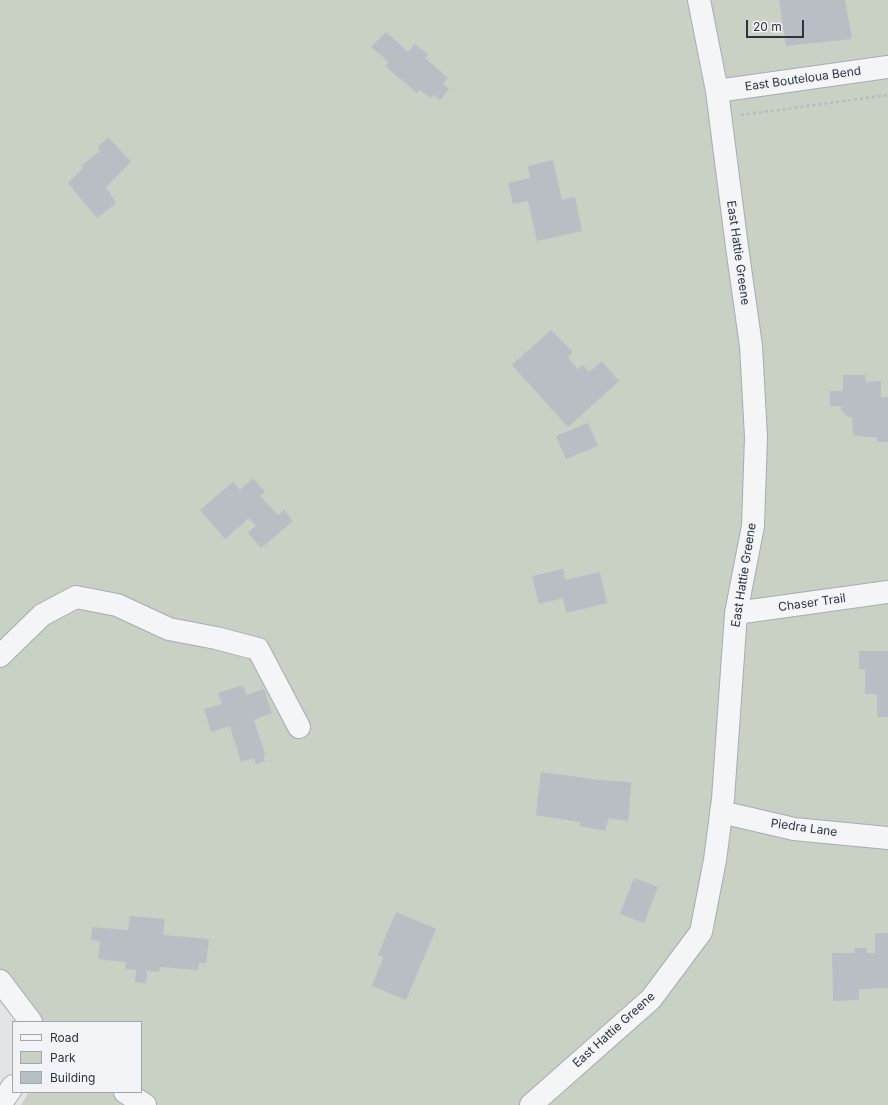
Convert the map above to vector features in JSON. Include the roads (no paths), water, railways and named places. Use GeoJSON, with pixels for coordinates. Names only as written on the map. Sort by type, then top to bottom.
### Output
{"type":"FeatureCollection","features":[{"type":"Feature","properties":{"kind":"street","name":"East Hattie Greene"},"geometry":{"type":"LineString","coordinates":[[531,1105],[651,999],[701,932],[715,860],[723,799],[736,613],[753,526],[756,437],[751,346],[721,117],[699,0]]}},
{"type":"Feature","properties":{"kind":"street","name":"East Bouteloua Bend"},"geometry":{"type":"LineString","coordinates":[[717,91],[888,67]]}},
{"type":"Feature","properties":{"kind":"street","name":"Chaser Trail"},"geometry":{"type":"LineString","coordinates":[[736,613],[888,592]]}},
{"type":"Feature","properties":{"kind":"street"},"geometry":{"type":"LineString","coordinates":[[0,656],[42,615],[76,597],[117,605],[169,629],[216,638],[258,649],[299,727]]}},
{"type":"Feature","properties":{"kind":"street","name":"Piedra Lane"},"geometry":{"type":"LineString","coordinates":[[721,812],[794,829],[888,838]]}},
{"type":"Feature","properties":{"kind":"street"},"geometry":{"type":"LineString","coordinates":[[0,981],[30,1021]]}},
{"type":"Feature","properties":{"kind":"street"},"geometry":{"type":"LineString","coordinates":[[0,1105],[12,1087]]}},
{"type":"Feature","properties":{"kind":"street"},"geometry":{"type":"LineString","coordinates":[[127,1093],[145,1105]]}}]}
